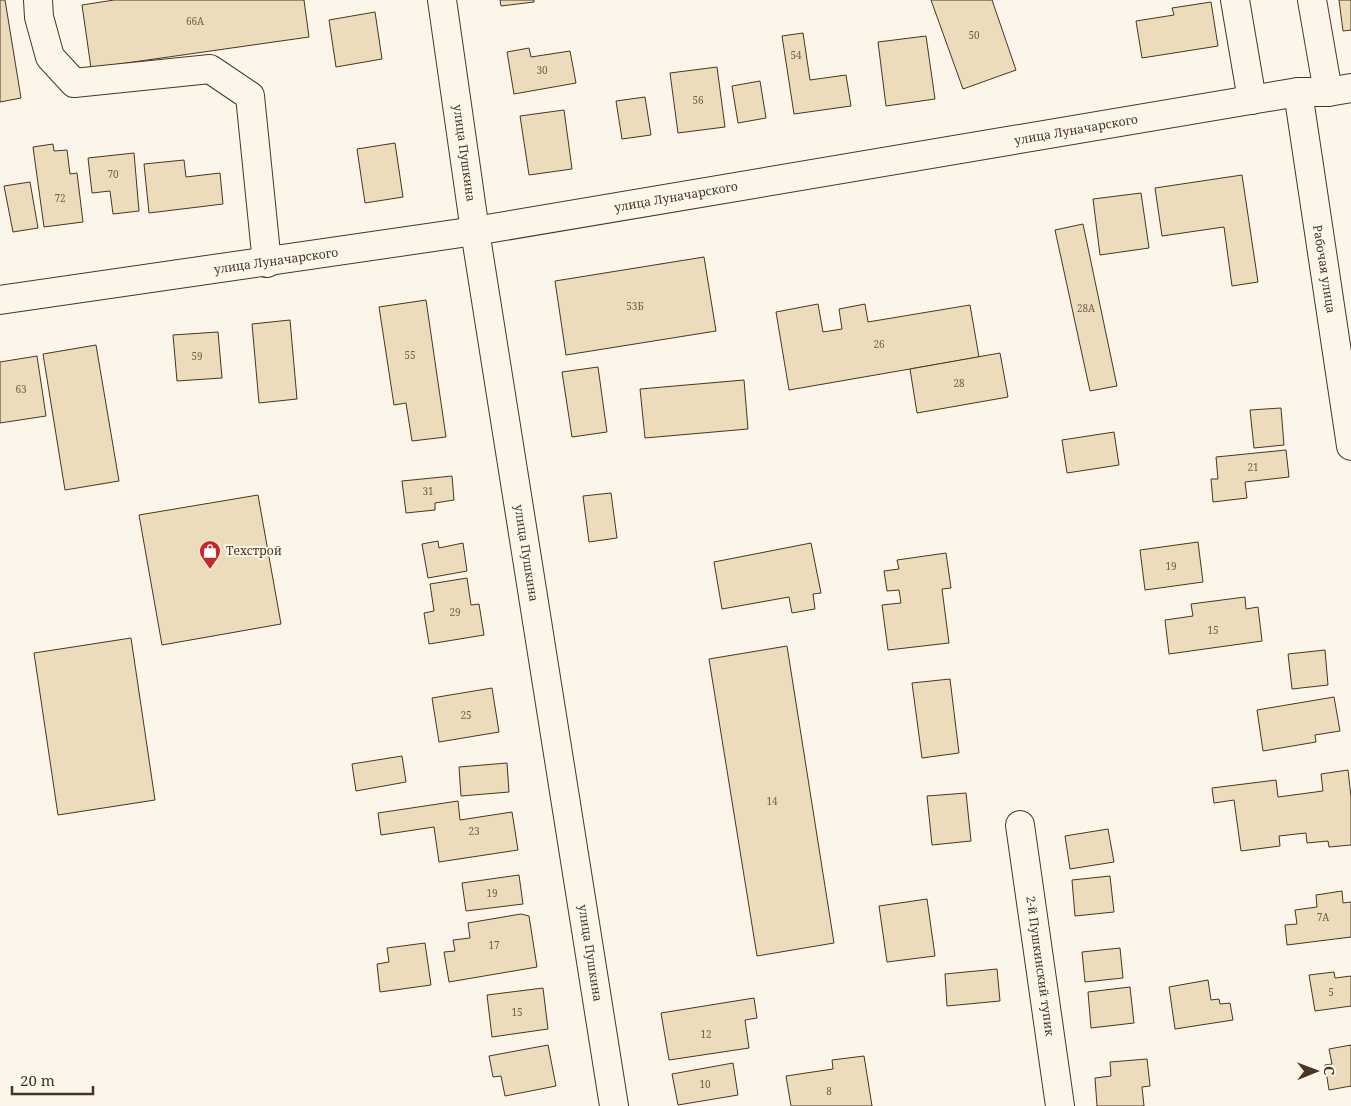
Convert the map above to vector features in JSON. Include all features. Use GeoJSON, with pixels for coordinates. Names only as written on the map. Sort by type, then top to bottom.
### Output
{"type":"FeatureCollection","features":[{"type":"Feature","properties":{"kind":"street"},"geometry":{"type":"LineString","coordinates":[[38,0],[39,17],[50,57],[74,82],[210,69],[250,96],[267,262]]}},
{"type":"Feature","properties":{"kind":"street","name":"улица Пушкина"},"geometry":{"type":"LineString","coordinates":[[442,0],[475,231],[614,1106]]}},
{"type":"Feature","properties":{"kind":"street"},"geometry":{"type":"LineString","coordinates":[[1235,0],[1252,100]]}},
{"type":"Feature","properties":{"kind":"street"},"geometry":{"type":"LineString","coordinates":[[1312,0],[1339,90]]}},
{"type":"Feature","properties":{"kind":"street","name":"улица Луначарского"},"geometry":{"type":"LineString","coordinates":[[0,300],[475,231],[1298,92],[1339,90]]}},
{"type":"Feature","properties":{"kind":"street","name":"Рабочая улица"},"geometry":{"type":"LineString","coordinates":[[1298,92],[1351,446]]}},
{"type":"Feature","properties":{"kind":"street","name":"2-й Пушкинский тупик"},"geometry":{"type":"LineString","coordinates":[[1020,825],[1060,1106]]}},
{"type":"Feature","properties":{"kind":"building"},"geometry":{"type":"Polygon","coordinates":[[[0,0],[5,0],[21,98],[0,102],[0,0]]]}},
{"type":"Feature","properties":{"kind":"building"},"geometry":{"type":"Polygon","coordinates":[[[114,0],[304,0],[309,37],[91,68],[82,5],[114,0]]]}},
{"type":"Feature","properties":{"kind":"building"},"geometry":{"type":"Polygon","coordinates":[[[500,0],[534,0],[534,2],[501,6],[500,0]]]}},
{"type":"Feature","properties":{"kind":"building"},"geometry":{"type":"Polygon","coordinates":[[[931,0],[992,0],[1016,70],[963,89],[931,0]]]}},
{"type":"Feature","properties":{"kind":"building"},"geometry":{"type":"Polygon","coordinates":[[[1339,0],[1351,0],[1351,30],[1343,31],[1339,0]]]}},
{"type":"Feature","properties":{"kind":"building"},"geometry":{"type":"Polygon","coordinates":[[[1211,2],[1218,46],[1142,58],[1136,21],[1174,15],[1172,8],[1211,2]]]}},
{"type":"Feature","properties":{"kind":"building"},"geometry":{"type":"Polygon","coordinates":[[[375,12],[382,59],[336,67],[329,20],[375,12]]]}},
{"type":"Feature","properties":{"kind":"building"},"geometry":{"type":"Polygon","coordinates":[[[803,33],[810,80],[846,75],[851,106],[794,114],[782,36],[803,33]]]}},
{"type":"Feature","properties":{"kind":"building"},"geometry":{"type":"Polygon","coordinates":[[[926,36],[935,99],[886,106],[878,42],[926,36]]]}},
{"type":"Feature","properties":{"kind":"building"},"geometry":{"type":"Polygon","coordinates":[[[529,48],[531,57],[570,51],[576,83],[514,94],[507,52],[529,48]]]}},
{"type":"Feature","properties":{"kind":"building"},"geometry":{"type":"Polygon","coordinates":[[[717,67],[725,127],[678,133],[670,73],[717,67]]]}},
{"type":"Feature","properties":{"kind":"building"},"geometry":{"type":"Polygon","coordinates":[[[760,81],[766,118],[738,123],[732,86],[760,81]]]}},
{"type":"Feature","properties":{"kind":"building"},"geometry":{"type":"Polygon","coordinates":[[[645,97],[651,135],[622,139],[616,101],[645,97]]]}},
{"type":"Feature","properties":{"kind":"building"},"geometry":{"type":"Polygon","coordinates":[[[564,110],[572,169],[529,175],[520,116],[564,110]]]}},
{"type":"Feature","properties":{"kind":"building"},"geometry":{"type":"Polygon","coordinates":[[[395,143],[403,197],[365,203],[357,149],[395,143]]]}},
{"type":"Feature","properties":{"kind":"building"},"geometry":{"type":"Polygon","coordinates":[[[53,144],[54,151],[67,150],[70,174],[77,173],[83,222],[44,227],[33,147],[53,144]]]}},
{"type":"Feature","properties":{"kind":"building"},"geometry":{"type":"Polygon","coordinates":[[[134,153],[139,211],[113,214],[110,191],[92,193],[88,158],[134,153]]]}},
{"type":"Feature","properties":{"kind":"building"},"geometry":{"type":"Polygon","coordinates":[[[184,160],[186,177],[220,173],[223,204],[149,213],[144,164],[184,160]]]}},
{"type":"Feature","properties":{"kind":"building"},"geometry":{"type":"Polygon","coordinates":[[[1242,175],[1258,282],[1232,286],[1224,227],[1162,236],[1155,188],[1242,175]]]}},
{"type":"Feature","properties":{"kind":"building"},"geometry":{"type":"Polygon","coordinates":[[[30,182],[38,228],[13,232],[4,186],[30,182]]]}},
{"type":"Feature","properties":{"kind":"building"},"geometry":{"type":"Polygon","coordinates":[[[1141,193],[1149,248],[1100,255],[1093,199],[1141,193]]]}},
{"type":"Feature","properties":{"kind":"building"},"geometry":{"type":"Polygon","coordinates":[[[1083,224],[1117,386],[1090,391],[1055,230],[1083,224]]]}},
{"type":"Feature","properties":{"kind":"building"},"geometry":{"type":"Polygon","coordinates":[[[704,257],[716,331],[566,355],[555,281],[704,257]]]}},
{"type":"Feature","properties":{"kind":"building"},"geometry":{"type":"Polygon","coordinates":[[[426,300],[446,437],[412,441],[406,403],[394,405],[379,307],[426,300]]]}},
{"type":"Feature","properties":{"kind":"building"},"geometry":{"type":"Polygon","coordinates":[[[818,304],[823,332],[842,329],[839,309],[865,304],[868,322],[970,305],[979,357],[789,390],[776,312],[818,304]]]}},
{"type":"Feature","properties":{"kind":"building"},"geometry":{"type":"Polygon","coordinates":[[[290,320],[297,399],[259,403],[252,324],[290,320]]]}},
{"type":"Feature","properties":{"kind":"building"},"geometry":{"type":"Polygon","coordinates":[[[218,332],[222,378],[177,381],[173,335],[218,332]]]}},
{"type":"Feature","properties":{"kind":"building"},"geometry":{"type":"Polygon","coordinates":[[[96,345],[119,481],[65,490],[43,354],[96,345]]]}},
{"type":"Feature","properties":{"kind":"building"},"geometry":{"type":"Polygon","coordinates":[[[1000,353],[1008,397],[917,413],[910,369],[1000,353]]]}},
{"type":"Feature","properties":{"kind":"building"},"geometry":{"type":"Polygon","coordinates":[[[37,356],[46,416],[0,423],[0,362],[37,356]]]}},
{"type":"Feature","properties":{"kind":"building"},"geometry":{"type":"Polygon","coordinates":[[[598,367],[607,432],[572,437],[562,372],[598,367]]]}},
{"type":"Feature","properties":{"kind":"building"},"geometry":{"type":"Polygon","coordinates":[[[744,380],[748,429],[645,438],[640,389],[744,380]]]}},
{"type":"Feature","properties":{"kind":"building"},"geometry":{"type":"Polygon","coordinates":[[[1281,408],[1284,445],[1254,448],[1250,410],[1281,408]]]}},
{"type":"Feature","properties":{"kind":"building"},"geometry":{"type":"Polygon","coordinates":[[[1114,432],[1119,465],[1067,473],[1062,440],[1114,432]]]}},
{"type":"Feature","properties":{"kind":"building"},"geometry":{"type":"Polygon","coordinates":[[[1286,450],[1289,477],[1245,482],[1247,498],[1213,502],[1211,479],[1218,479],[1216,457],[1286,450]]]}},
{"type":"Feature","properties":{"kind":"building"},"geometry":{"type":"Polygon","coordinates":[[[452,476],[454,500],[435,503],[435,510],[406,513],[402,481],[452,476]]]}},
{"type":"Feature","properties":{"kind":"building"},"geometry":{"type":"Polygon","coordinates":[[[611,493],[617,538],[589,542],[583,496],[611,493]]]}},
{"type":"Feature","properties":{"kind":"building","name":"Техстрой"},"geometry":{"type":"Polygon","coordinates":[[[258,495],[281,624],[162,645],[139,515],[258,495]]]}},
{"type":"Feature","properties":{"kind":"building"},"geometry":{"type":"Polygon","coordinates":[[[438,541],[439,548],[463,543],[467,571],[428,578],[422,544],[438,541]]]}},
{"type":"Feature","properties":{"kind":"building"},"geometry":{"type":"Polygon","coordinates":[[[1198,542],[1203,582],[1145,590],[1140,550],[1198,542]]]}},
{"type":"Feature","properties":{"kind":"building"},"geometry":{"type":"Polygon","coordinates":[[[811,543],[821,593],[813,594],[815,609],[792,613],[789,597],[722,609],[714,562],[811,543]]]}},
{"type":"Feature","properties":{"kind":"building"},"geometry":{"type":"Polygon","coordinates":[[[946,553],[951,588],[942,589],[949,643],[888,650],[882,605],[901,603],[899,590],[887,591],[884,571],[899,569],[897,560],[946,553]]]}},
{"type":"Feature","properties":{"kind":"building"},"geometry":{"type":"Polygon","coordinates":[[[467,578],[471,605],[479,604],[484,635],[429,644],[424,613],[434,611],[430,584],[467,578]]]}},
{"type":"Feature","properties":{"kind":"building"},"geometry":{"type":"Polygon","coordinates":[[[1245,597],[1246,609],[1258,607],[1262,641],[1169,654],[1165,620],[1193,616],[1191,604],[1245,597]]]}},
{"type":"Feature","properties":{"kind":"building"},"geometry":{"type":"Polygon","coordinates":[[[131,638],[155,800],[58,815],[34,653],[131,638]]]}},
{"type":"Feature","properties":{"kind":"building"},"geometry":{"type":"Polygon","coordinates":[[[787,646],[834,943],[757,956],[709,659],[787,646]]]}},
{"type":"Feature","properties":{"kind":"building"},"geometry":{"type":"Polygon","coordinates":[[[1325,650],[1328,685],[1292,689],[1288,654],[1325,650]]]}},
{"type":"Feature","properties":{"kind":"building"},"geometry":{"type":"Polygon","coordinates":[[[950,679],[959,753],[922,758],[912,683],[950,679]]]}},
{"type":"Feature","properties":{"kind":"building"},"geometry":{"type":"Polygon","coordinates":[[[492,688],[499,732],[439,742],[432,698],[492,688]]]}},
{"type":"Feature","properties":{"kind":"building"},"geometry":{"type":"Polygon","coordinates":[[[1334,697],[1340,731],[1315,735],[1316,742],[1263,751],[1257,710],[1334,697]]]}},
{"type":"Feature","properties":{"kind":"building"},"geometry":{"type":"Polygon","coordinates":[[[402,756],[406,782],[356,791],[352,764],[402,756]]]}},
{"type":"Feature","properties":{"kind":"building"},"geometry":{"type":"Polygon","coordinates":[[[507,763],[509,792],[461,796],[459,767],[507,763]]]}},
{"type":"Feature","properties":{"kind":"building"},"geometry":{"type":"Polygon","coordinates":[[[1348,770],[1351,797],[1351,845],[1329,847],[1328,841],[1307,843],[1306,833],[1279,836],[1280,846],[1241,851],[1234,800],[1214,803],[1212,788],[1276,780],[1278,797],[1323,791],[1321,774],[1348,770]]]}},
{"type":"Feature","properties":{"kind":"building"},"geometry":{"type":"Polygon","coordinates":[[[966,793],[971,841],[932,845],[927,796],[966,793]]]}},
{"type":"Feature","properties":{"kind":"building"},"geometry":{"type":"Polygon","coordinates":[[[458,801],[460,820],[512,812],[518,850],[439,862],[434,827],[381,835],[378,813],[458,801]]]}},
{"type":"Feature","properties":{"kind":"building"},"geometry":{"type":"Polygon","coordinates":[[[1108,829],[1114,862],[1070,869],[1065,836],[1108,829]]]}},
{"type":"Feature","properties":{"kind":"building"},"geometry":{"type":"Polygon","coordinates":[[[519,875],[523,904],[466,911],[462,883],[519,875]]]}},
{"type":"Feature","properties":{"kind":"building"},"geometry":{"type":"Polygon","coordinates":[[[1110,876],[1114,912],[1075,916],[1072,880],[1110,876]]]}},
{"type":"Feature","properties":{"kind":"building"},"geometry":{"type":"Polygon","coordinates":[[[1342,891],[1343,903],[1351,902],[1351,937],[1287,945],[1285,925],[1297,924],[1295,910],[1317,907],[1316,895],[1342,891]]]}},
{"type":"Feature","properties":{"kind":"building"},"geometry":{"type":"Polygon","coordinates":[[[927,899],[935,956],[887,962],[879,906],[927,899]]]}},
{"type":"Feature","properties":{"kind":"building"},"geometry":{"type":"Polygon","coordinates":[[[521,914],[529,916],[537,967],[449,982],[444,952],[455,951],[453,940],[470,938],[468,923],[521,914]]]}},
{"type":"Feature","properties":{"kind":"building"},"geometry":{"type":"Polygon","coordinates":[[[425,943],[431,985],[380,992],[377,964],[389,962],[387,948],[425,943]]]}},
{"type":"Feature","properties":{"kind":"building"},"geometry":{"type":"Polygon","coordinates":[[[1120,948],[1123,978],[1085,982],[1082,952],[1120,948]]]}},
{"type":"Feature","properties":{"kind":"building"},"geometry":{"type":"Polygon","coordinates":[[[997,969],[1000,1001],[947,1006],[945,974],[997,969]]]}},
{"type":"Feature","properties":{"kind":"building"},"geometry":{"type":"Polygon","coordinates":[[[1334,972],[1335,978],[1351,976],[1351,1006],[1315,1011],[1309,975],[1334,972]]]}},
{"type":"Feature","properties":{"kind":"building"},"geometry":{"type":"Polygon","coordinates":[[[1208,980],[1211,1000],[1219,999],[1220,1004],[1230,1003],[1233,1020],[1175,1029],[1169,987],[1208,980]]]}},
{"type":"Feature","properties":{"kind":"building"},"geometry":{"type":"Polygon","coordinates":[[[1130,987],[1134,1023],[1091,1028],[1088,992],[1130,987]]]}},
{"type":"Feature","properties":{"kind":"building"},"geometry":{"type":"Polygon","coordinates":[[[543,988],[548,1029],[492,1037],[487,995],[543,988]]]}},
{"type":"Feature","properties":{"kind":"building"},"geometry":{"type":"Polygon","coordinates":[[[754,998],[757,1018],[745,1020],[749,1048],[669,1060],[661,1013],[754,998]]]}},
{"type":"Feature","properties":{"kind":"building"},"geometry":{"type":"Polygon","coordinates":[[[548,1045],[556,1086],[505,1096],[501,1076],[493,1077],[489,1056],[548,1045]]]}},
{"type":"Feature","properties":{"kind":"building"},"geometry":{"type":"Polygon","coordinates":[[[1351,1045],[1351,1086],[1329,1090],[1325,1065],[1332,1064],[1329,1049],[1351,1045]]]}},
{"type":"Feature","properties":{"kind":"building"},"geometry":{"type":"Polygon","coordinates":[[[864,1056],[872,1106],[791,1106],[786,1076],[833,1069],[832,1060],[864,1056]]]}},
{"type":"Feature","properties":{"kind":"building"},"geometry":{"type":"Polygon","coordinates":[[[1147,1059],[1150,1086],[1142,1087],[1144,1106],[1097,1106],[1095,1078],[1111,1076],[1110,1062],[1147,1059]]]}},
{"type":"Feature","properties":{"kind":"building"},"geometry":{"type":"Polygon","coordinates":[[[733,1063],[738,1095],[678,1105],[672,1074],[733,1063]]]}},
{"type":"Feature","properties":{"kind":"place","name":"Техстрой"},"geometry":{"type":"Point","coordinates":[210,570]}}]}
